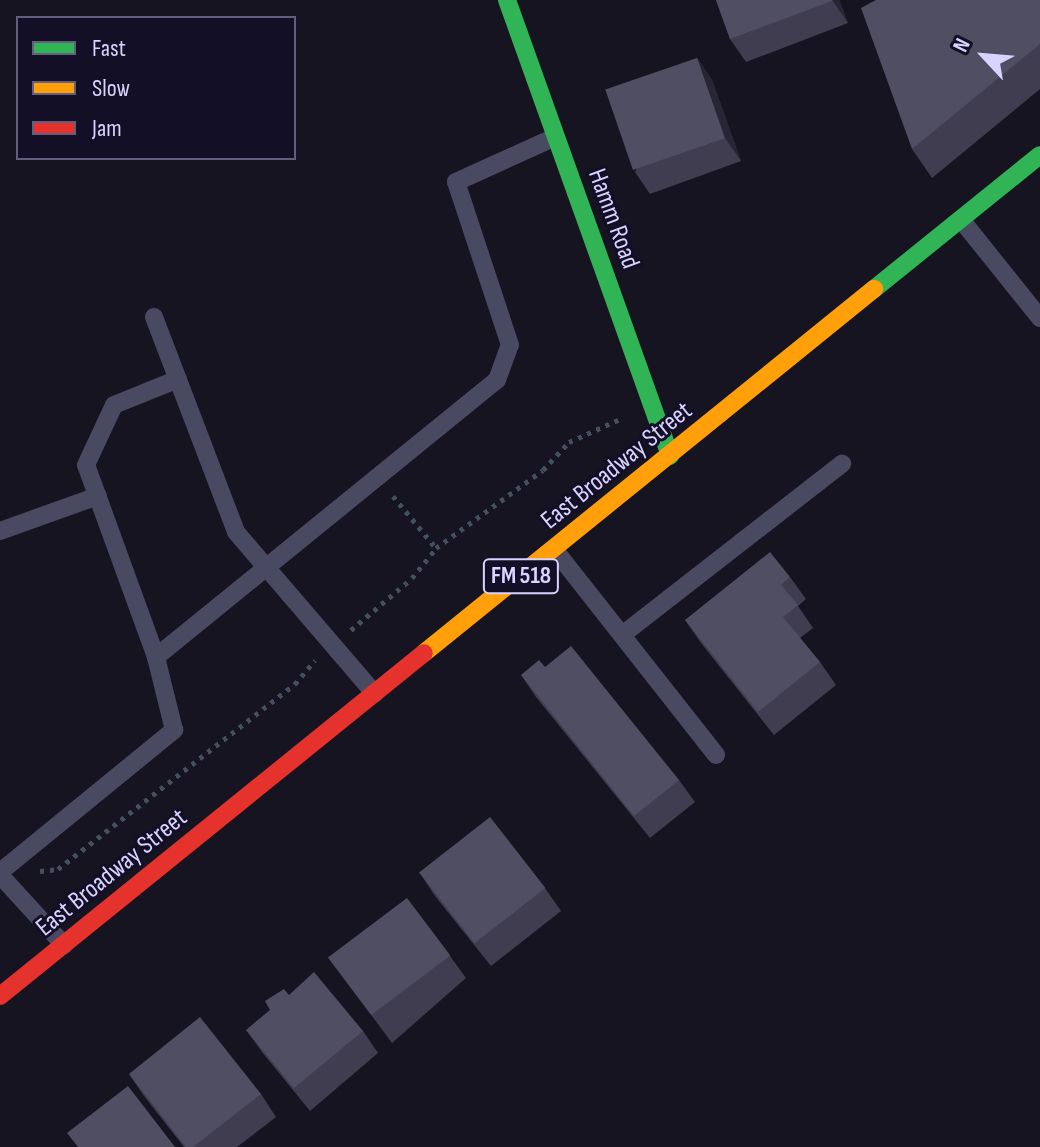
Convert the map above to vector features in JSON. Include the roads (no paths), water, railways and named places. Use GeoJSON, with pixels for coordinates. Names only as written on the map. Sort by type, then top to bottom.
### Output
{"type":"FeatureCollection","features":[{"type":"Feature","properties":{"kind":"main road","name":"Hamm Road"},"geometry":{"type":"LineString","coordinates":[[507,0],[670,456]]}},
{"type":"Feature","properties":{"kind":"main road","name":"East Broadway Street"},"geometry":{"type":"LineString","coordinates":[[0,996],[963,222],[1040,155]]}},
{"type":"Feature","properties":{"kind":"lane"},"geometry":{"type":"LineString","coordinates":[[156,657],[497,380],[510,345],[456,182],[555,137]]}},
{"type":"Feature","properties":{"kind":"lane"},"geometry":{"type":"LineString","coordinates":[[963,222],[1040,318]]}},
{"type":"Feature","properties":{"kind":"lane"},"geometry":{"type":"LineString","coordinates":[[154,317],[236,532],[375,694]]}},
{"type":"Feature","properties":{"kind":"lane"},"geometry":{"type":"LineString","coordinates":[[64,945],[0,874],[174,730],[156,657],[86,465],[114,405],[178,379]]}},
{"type":"Feature","properties":{"kind":"lane"},"geometry":{"type":"LineString","coordinates":[[622,635],[842,464]]}},
{"type":"Feature","properties":{"kind":"lane"},"geometry":{"type":"LineString","coordinates":[[0,531],[98,496]]}},
{"type":"Feature","properties":{"kind":"lane"},"geometry":{"type":"LineString","coordinates":[[554,549],[716,755]]}}]}
